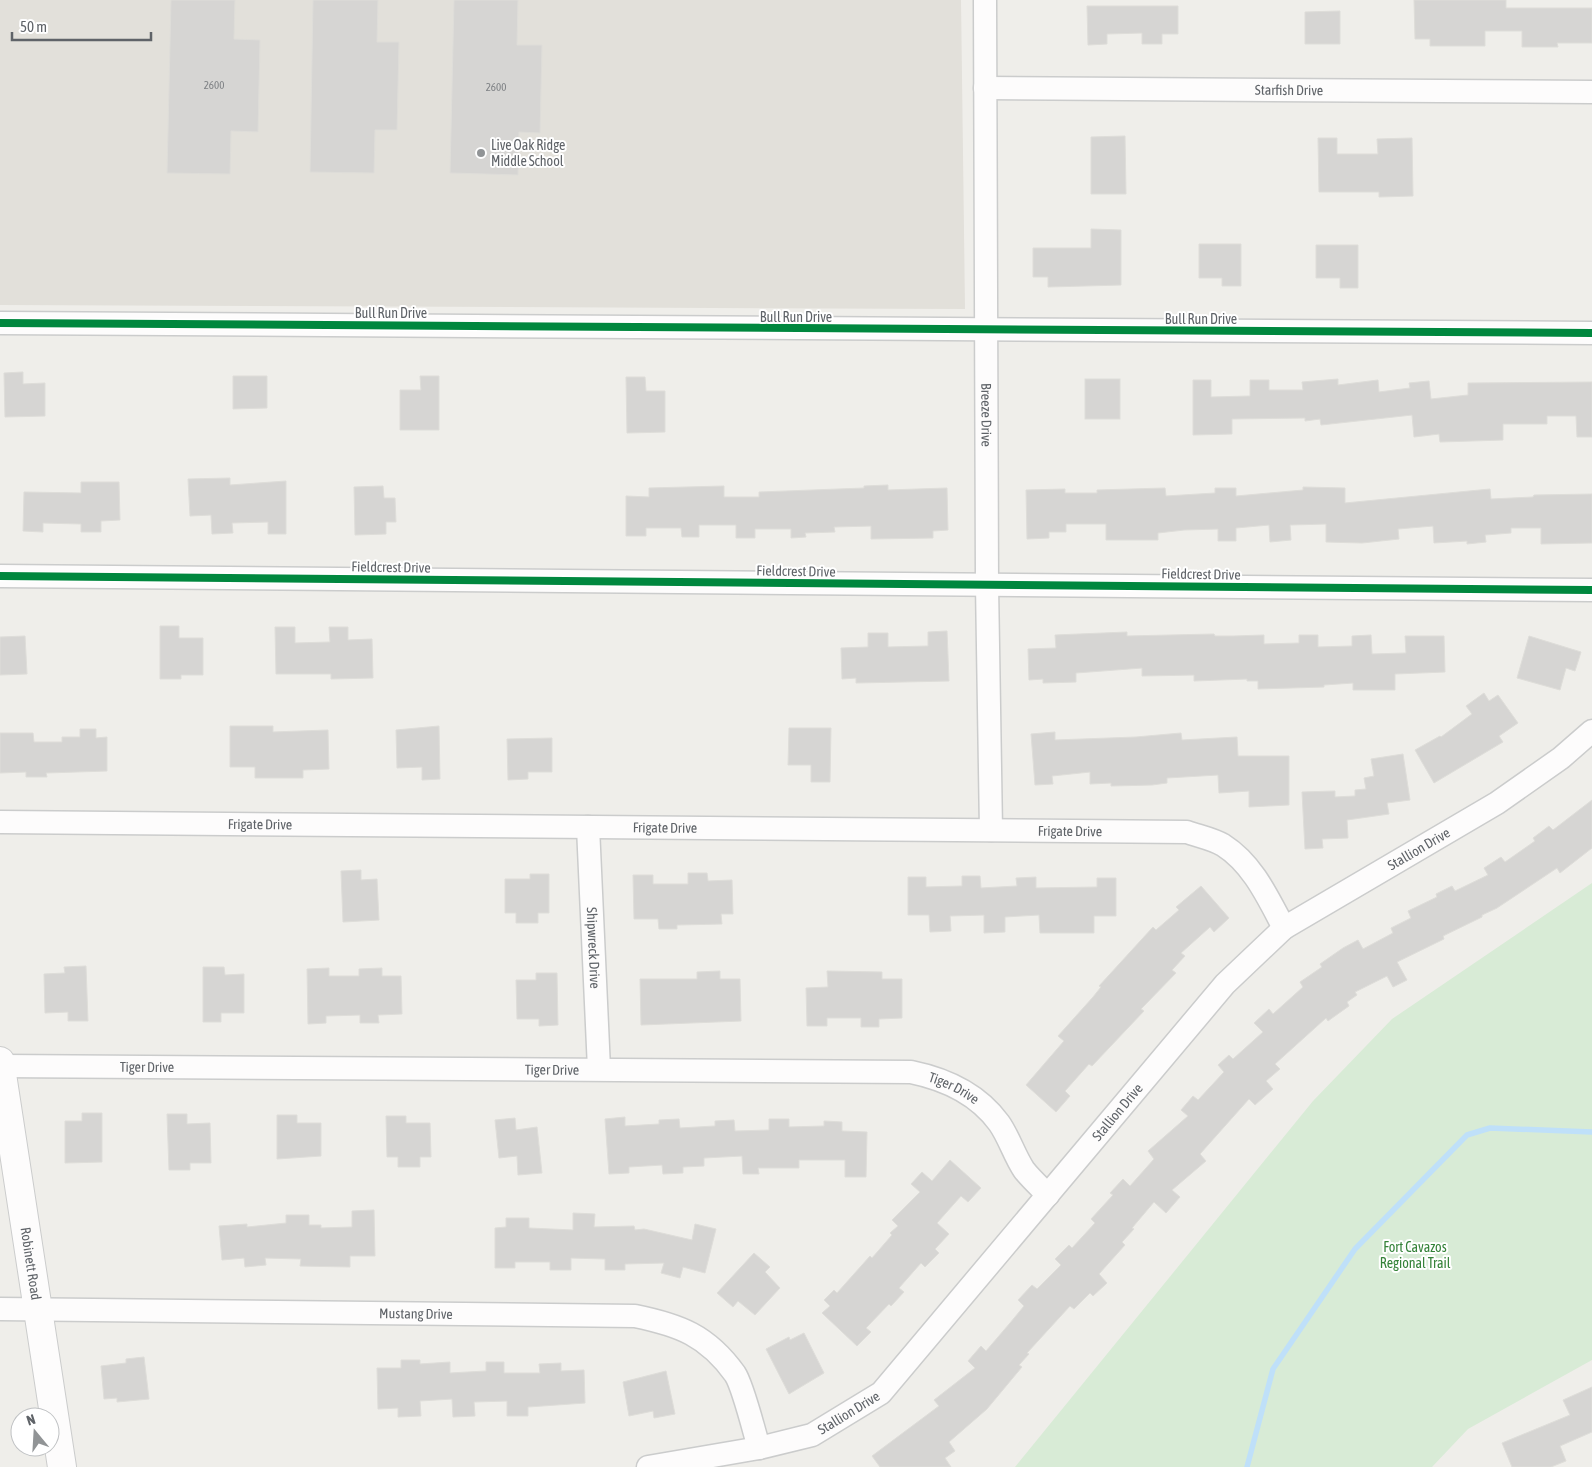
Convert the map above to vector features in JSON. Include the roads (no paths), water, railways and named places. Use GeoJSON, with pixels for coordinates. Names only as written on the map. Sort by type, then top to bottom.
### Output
{"type":"FeatureCollection","features":[{"type":"Feature","properties":{"kind":"street","name":"Breeze Drive"},"geometry":{"type":"LineString","coordinates":[[985,0],[987,585],[991,830]]}},
{"type":"Feature","properties":{"kind":"street","name":"Starfish Drive"},"geometry":{"type":"LineString","coordinates":[[985,88],[1592,92]]}},
{"type":"Feature","properties":{"kind":"street","name":"Bull Run Drive"},"geometry":{"type":"LineString","coordinates":[[0,323],[986,331],[1592,333]]}},
{"type":"Feature","properties":{"kind":"street","name":"Fieldcrest Drive"},"geometry":{"type":"LineString","coordinates":[[0,576],[1592,590]]}},
{"type":"Feature","properties":{"kind":"street","name":"Stallion Drive"},"geometry":{"type":"LineString","coordinates":[[648,1467],[759,1448],[812,1435],[881,1393],[1225,984],[1284,928],[1497,803],[1561,758],[1592,731]]}},
{"type":"Feature","properties":{"kind":"street","name":"Frigate Drive"},"geometry":{"type":"LineString","coordinates":[[0,822],[1187,832],[1222,845],[1243,861],[1263,888],[1284,928]]}},
{"type":"Feature","properties":{"kind":"street","name":"Shipwreck Drive"},"geometry":{"type":"LineString","coordinates":[[588,827],[600,1068]]}},
{"type":"Feature","properties":{"kind":"street","name":"Tiger Drive"},"geometry":{"type":"LineString","coordinates":[[0,1064],[912,1072],[932,1076],[955,1086],[979,1102],[998,1122],[1025,1170],[1048,1195]]}},
{"type":"Feature","properties":{"kind":"street","name":"Robinett Road"},"geometry":{"type":"LineString","coordinates":[[0,1064],[62,1467]]}},
{"type":"Feature","properties":{"kind":"street","name":"Mustang Drive"},"geometry":{"type":"LineString","coordinates":[[0,1309],[634,1316],[671,1324],[701,1338],[736,1375],[759,1448]]}},
{"type":"Feature","properties":{"kind":"waterway"},"geometry":{"type":"LineString","coordinates":[[1247,1467],[1273,1369],[1355,1249],[1467,1135],[1490,1128],[1592,1132]]}},
{"type":"Feature","properties":{"kind":"place","name":"Live Oak Ridge Middle School"},"geometry":{"type":"Point","coordinates":[481,153]}},
{"type":"Feature","properties":{"kind":"park label","name":"Fort Cavazos Regional Trail"},"geometry":{"type":"Point","coordinates":[1415,1256]}}]}
